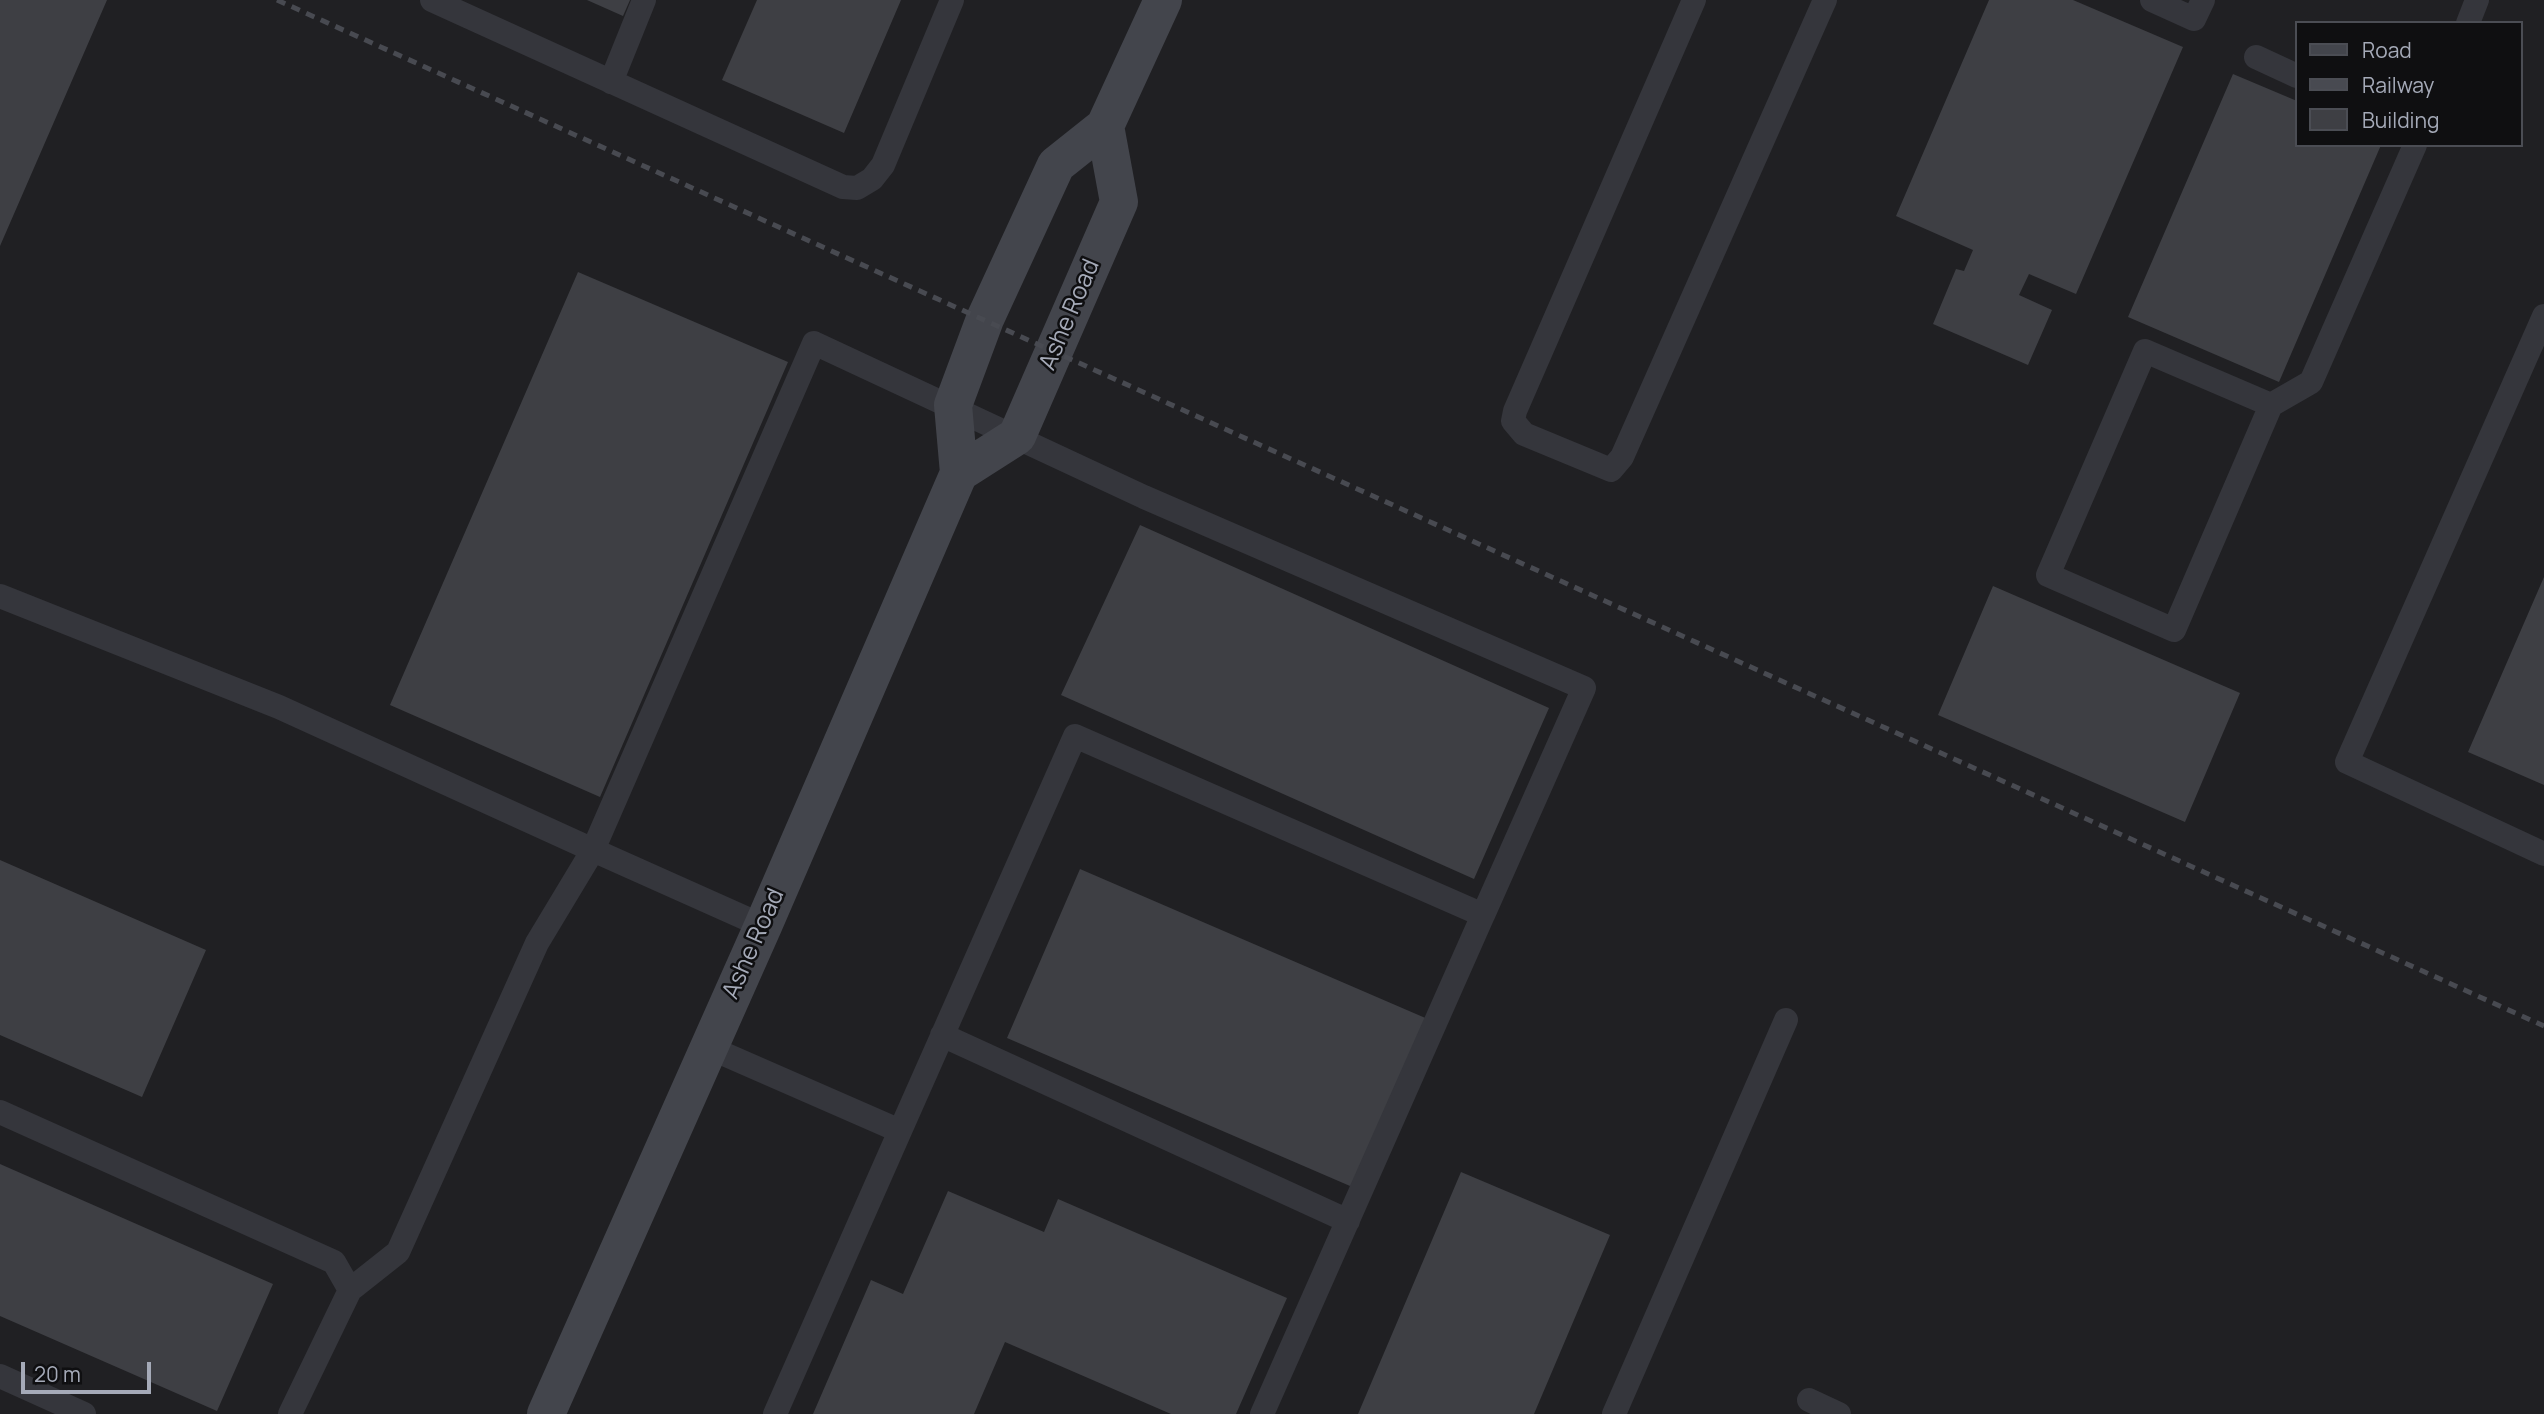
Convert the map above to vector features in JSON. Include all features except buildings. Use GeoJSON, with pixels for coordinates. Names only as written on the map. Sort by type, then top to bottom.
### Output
{"type":"FeatureCollection","features":[{"type":"Feature","properties":{"kind":"street","name":"Ashe Road"},"geometry":{"type":"LineString","coordinates":[[546,1414],[763,926],[959,472],[953,405],[985,319],[1056,165],[1105,126],[1163,0]]}},
{"type":"Feature","properties":{"kind":"street","name":"Ashe Road"},"geometry":{"type":"LineString","coordinates":[[1017,436],[1119,202],[1105,126]]}},
{"type":"Feature","properties":{"kind":"street"},"geometry":{"type":"LineString","coordinates":[[959,472],[1017,436]]}},
{"type":"Feature","properties":{"kind":"lane"},"geometry":{"type":"LineString","coordinates":[[432,0],[843,187],[857,188],[872,179],[883,164],[952,0]]}},
{"type":"Feature","properties":{"kind":"lane"},"geometry":{"type":"LineString","coordinates":[[611,82],[644,0]]}},
{"type":"Feature","properties":{"kind":"lane"},"geometry":{"type":"LineString","coordinates":[[1694,0],[1515,411],[1513,421],[1524,434],[1611,470],[1622,457],[1825,0]]}},
{"type":"Feature","properties":{"kind":"lane"},"geometry":{"type":"LineString","coordinates":[[2151,0],[2194,19],[2203,0]]}},
{"type":"Feature","properties":{"kind":"lane"},"geometry":{"type":"LineString","coordinates":[[2469,21],[2477,0]]}},
{"type":"Feature","properties":{"kind":"lane"},"geometry":{"type":"LineString","coordinates":[[2256,57],[2296,76]]}},
{"type":"Feature","properties":{"kind":"lane"},"geometry":{"type":"LineString","coordinates":[[2271,405],[2145,351],[2048,575],[2174,630],[2271,405],[2311,382],[2414,147]]}},
{"type":"Feature","properties":{"kind":"lane"},"geometry":{"type":"LineString","coordinates":[[2544,316],[2347,762],[2544,853]]}},
{"type":"Feature","properties":{"kind":"lane"},"geometry":{"type":"LineString","coordinates":[[290,1414],[350,1290],[398,1252],[537,943],[593,850],[814,343],[953,405],[1144,498],[1584,688],[1262,1414]]}},
{"type":"Feature","properties":{"kind":"lane"},"geometry":{"type":"LineString","coordinates":[[0,596],[279,707],[763,926]]}},
{"type":"Feature","properties":{"kind":"lane"},"geometry":{"type":"LineString","coordinates":[[775,1414],[1075,736],[1483,915]]}},
{"type":"Feature","properties":{"kind":"lane"},"geometry":{"type":"LineString","coordinates":[[1614,1414],[1786,1020]]}},
{"type":"Feature","properties":{"kind":"lane"},"geometry":{"type":"LineString","coordinates":[[942,1035],[1348,1221]]}},
{"type":"Feature","properties":{"kind":"lane"},"geometry":{"type":"LineString","coordinates":[[708,1047],[900,1131]]}},
{"type":"Feature","properties":{"kind":"lane"},"geometry":{"type":"LineString","coordinates":[[0,1112],[334,1262],[350,1290]]}},
{"type":"Feature","properties":{"kind":"lane"},"geometry":{"type":"LineString","coordinates":[[0,1376],[84,1414]]}},
{"type":"Feature","properties":{"kind":"lane"},"geometry":{"type":"LineString","coordinates":[[1809,1400],[1839,1414]]}},
{"type":"Feature","properties":{"kind":"shaded area"},"geometry":{"type":"Polygon","coordinates":[[[0,0],[2544,0],[2544,1414],[0,1414],[0,0]]]}},
{"type":"Feature","properties":{"kind":"railway"},"geometry":{"type":"LineString","coordinates":[[277,0],[2544,1026]]}}]}
